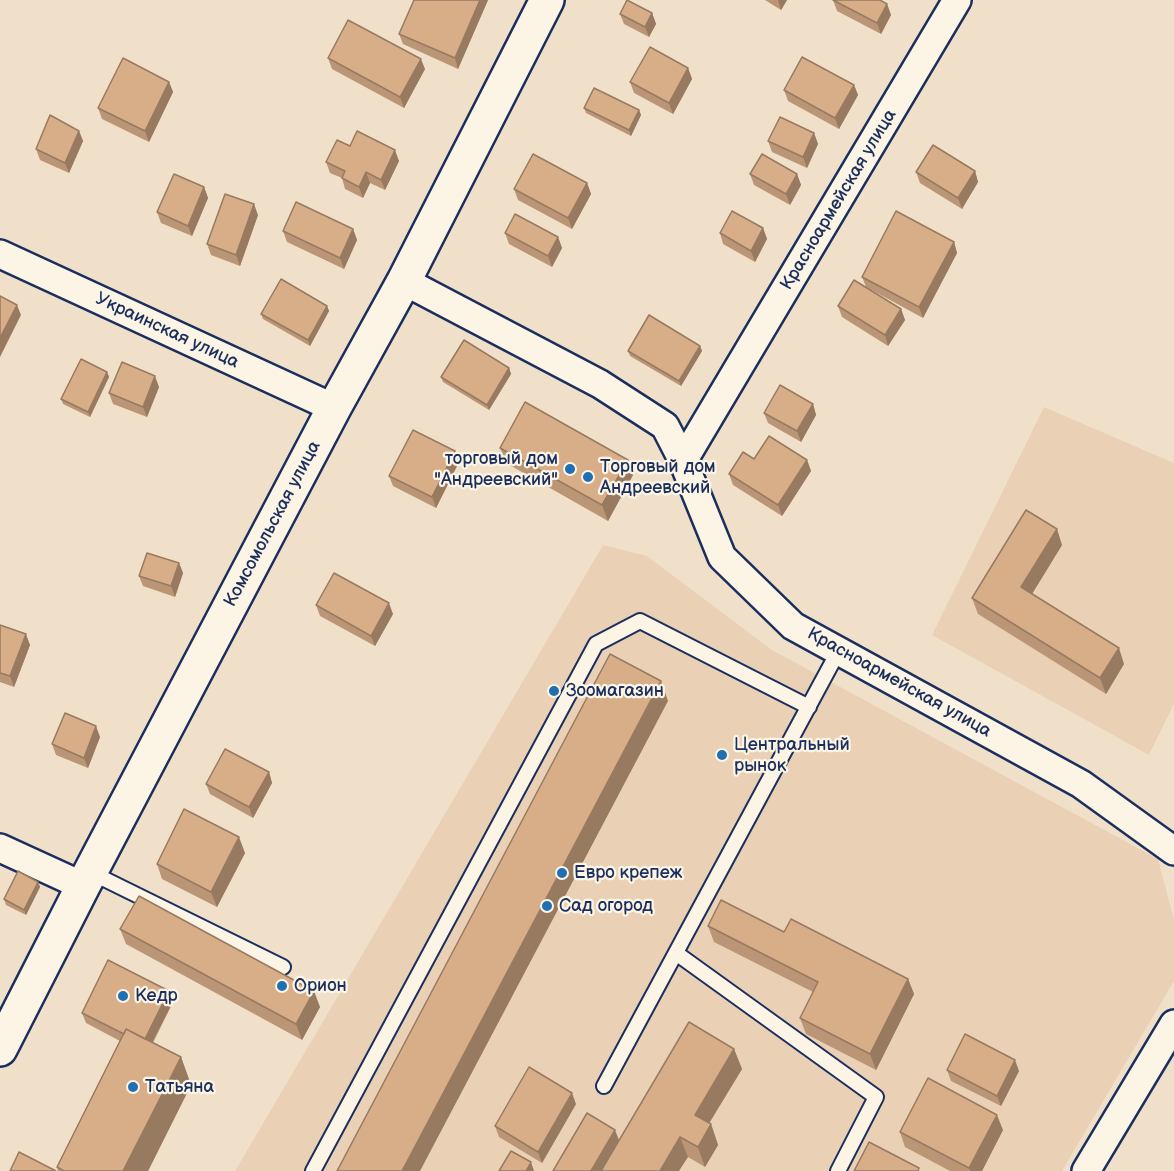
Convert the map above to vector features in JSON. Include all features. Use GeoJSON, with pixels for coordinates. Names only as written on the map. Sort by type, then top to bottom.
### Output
{"type":"FeatureCollection","features":[{"type":"Feature","properties":{"kind":"street","name":"Комсомольская улица"},"geometry":{"type":"LineString","coordinates":[[0,1049],[86,879],[334,408],[404,281],[547,0]]}},
{"type":"Feature","properties":{"kind":"street","name":"Красноармейская улица"},"geometry":{"type":"LineString","coordinates":[[683,461],[957,0]]}},
{"type":"Feature","properties":{"kind":"street","name":"Украинская улица"},"geometry":{"type":"LineString","coordinates":[[0,255],[334,408]]}},
{"type":"Feature","properties":{"kind":"street","name":"Красноармейская улица"},"geometry":{"type":"LineString","coordinates":[[404,281],[600,384],[665,426],[683,461],[722,557],[794,626],[1081,784],[1174,851]]}},
{"type":"Feature","properties":{"kind":"street"},"geometry":{"type":"LineString","coordinates":[[0,848],[86,879]]}},
{"type":"Feature","properties":{"kind":"street"},"geometry":{"type":"LineString","coordinates":[[1086,1171],[1174,1024]]}},
{"type":"Feature","properties":{"kind":"lane"},"geometry":{"type":"LineString","coordinates":[[312,1171],[596,644],[640,621],[809,707]]}},
{"type":"Feature","properties":{"kind":"lane"},"geometry":{"type":"LineString","coordinates":[[604,1086],[839,650]]}},
{"type":"Feature","properties":{"kind":"lane"},"geometry":{"type":"LineString","coordinates":[[86,879],[283,967]]}},
{"type":"Feature","properties":{"kind":"lane"},"geometry":{"type":"LineString","coordinates":[[676,953],[876,1097],[838,1171]]}},
{"type":"Feature","properties":{"kind":"shaded area"},"geometry":{"type":"Polygon","coordinates":[[[1044,407],[1174,463],[1174,704],[1149,755],[932,635],[1044,407]]]}},
{"type":"Feature","properties":{"kind":"shaded area","name":"Центральный рынок"},"geometry":{"type":"Polygon","coordinates":[[[603,545],[647,556],[772,650],[1158,859],[1174,920],[1174,981],[1062,1171],[235,1171],[603,545]]]}},
{"type":"Feature","properties":{"kind":"building"},"geometry":{"type":"Polygon","coordinates":[[[414,0],[480,0],[455,58],[399,34],[414,0]]]}},
{"type":"Feature","properties":{"kind":"building"},"geometry":{"type":"Polygon","coordinates":[[[627,0],[652,13],[645,27],[620,14],[627,0]]]}},
{"type":"Feature","properties":{"kind":"building"},"geometry":{"type":"Polygon","coordinates":[[[833,0],[880,0],[887,4],[877,23],[833,0]]]}},
{"type":"Feature","properties":{"kind":"building"},"geometry":{"type":"Polygon","coordinates":[[[348,20],[421,59],[400,97],[328,58],[348,20]]]}},
{"type":"Feature","properties":{"kind":"building"},"geometry":{"type":"Polygon","coordinates":[[[650,47],[688,68],[669,103],[630,82],[650,47]]]}},
{"type":"Feature","properties":{"kind":"building"},"geometry":{"type":"Polygon","coordinates":[[[802,57],[854,85],[835,118],[784,90],[802,57]]]}},
{"type":"Feature","properties":{"kind":"building"},"geometry":{"type":"Polygon","coordinates":[[[123,58],[169,82],[145,131],[98,108],[123,58]]]}},
{"type":"Feature","properties":{"kind":"building"},"geometry":{"type":"Polygon","coordinates":[[[594,88],[639,110],[629,130],[584,108],[594,88]]]}},
{"type":"Feature","properties":{"kind":"building"},"geometry":{"type":"Polygon","coordinates":[[[50,115],[79,131],[65,163],[36,149],[50,115]]]}},
{"type":"Feature","properties":{"kind":"building"},"geometry":{"type":"Polygon","coordinates":[[[780,117],[814,133],[803,157],[768,141],[780,117]]]}},
{"type":"Feature","properties":{"kind":"building"},"geometry":{"type":"Polygon","coordinates":[[[357,131],[395,150],[381,180],[366,172],[359,187],[342,178],[345,171],[326,162],[337,140],[350,146],[357,131]]]}},
{"type":"Feature","properties":{"kind":"building"},"geometry":{"type":"Polygon","coordinates":[[[933,145],[975,171],[958,198],[916,172],[933,145]]]}},
{"type":"Feature","properties":{"kind":"building"},"geometry":{"type":"Polygon","coordinates":[[[533,154],[587,183],[568,218],[514,189],[533,154]]]}},
{"type":"Feature","properties":{"kind":"building"},"geometry":{"type":"Polygon","coordinates":[[[762,154],[797,174],[786,194],[750,174],[762,154]]]}},
{"type":"Feature","properties":{"kind":"building"},"geometry":{"type":"Polygon","coordinates":[[[174,174],[204,187],[188,226],[157,212],[174,174]]]}},
{"type":"Feature","properties":{"kind":"building"},"geometry":{"type":"Polygon","coordinates":[[[225,194],[254,204],[236,255],[207,244],[225,194]]]}},
{"type":"Feature","properties":{"kind":"building"},"geometry":{"type":"Polygon","coordinates":[[[296,202],[353,229],[340,258],[283,231],[296,202]]]}},
{"type":"Feature","properties":{"kind":"building"},"geometry":{"type":"Polygon","coordinates":[[[732,211],[763,228],[751,251],[720,233],[732,211]]]}},
{"type":"Feature","properties":{"kind":"building"},"geometry":{"type":"Polygon","coordinates":[[[896,211],[954,242],[919,307],[862,277],[896,211]]]}},
{"type":"Feature","properties":{"kind":"building"},"geometry":{"type":"Polygon","coordinates":[[[515,214],[558,237],[548,256],[505,233],[515,214]]]}},
{"type":"Feature","properties":{"kind":"building"},"geometry":{"type":"Polygon","coordinates":[[[281,279],[327,306],[308,340],[261,314],[281,279]]]}},
{"type":"Feature","properties":{"kind":"building"},"geometry":{"type":"Polygon","coordinates":[[[854,280],[901,309],[885,335],[838,306],[854,280]]]}},
{"type":"Feature","properties":{"kind":"building"},"geometry":{"type":"Polygon","coordinates":[[[0,296],[17,305],[0,338],[0,296]]]}},
{"type":"Feature","properties":{"kind":"building"},"geometry":{"type":"Polygon","coordinates":[[[649,315],[700,346],[679,381],[628,351],[649,315]]]}},
{"type":"Feature","properties":{"kind":"building"},"geometry":{"type":"Polygon","coordinates":[[[464,340],[509,368],[487,405],[441,377],[464,340]]]}},
{"type":"Feature","properties":{"kind":"building"},"geometry":{"type":"Polygon","coordinates":[[[81,359],[107,372],[88,412],[61,399],[81,359]]]}},
{"type":"Feature","properties":{"kind":"building"},"geometry":{"type":"Polygon","coordinates":[[[122,362],[155,376],[143,407],[109,393],[122,362]]]}},
{"type":"Feature","properties":{"kind":"building"},"geometry":{"type":"Polygon","coordinates":[[[780,385],[813,404],[797,431],[764,413],[780,385]]]}},
{"type":"Feature","properties":{"kind":"building","name":"торговый дом \"Андреевский\""},"geometry":{"type":"Polygon","coordinates":[[[525,402],[628,460],[602,505],[500,448],[525,402]]]}},
{"type":"Feature","properties":{"kind":"building"},"geometry":{"type":"Polygon","coordinates":[[[413,430],[455,451],[432,497],[389,476],[413,430]]]}},
{"type":"Feature","properties":{"kind":"building"},"geometry":{"type":"Polygon","coordinates":[[[769,436],[807,460],[778,505],[729,474],[743,452],[754,459],[769,436]]]}},
{"type":"Feature","properties":{"kind":"building"},"geometry":{"type":"Polygon","coordinates":[[[1026,510],[1057,529],[1021,587],[1119,648],[1100,678],[972,598],[1026,510]]]}},
{"type":"Feature","properties":{"kind":"building"},"geometry":{"type":"Polygon","coordinates":[[[147,553],[179,563],[171,586],[139,576],[147,553]]]}},
{"type":"Feature","properties":{"kind":"building"},"geometry":{"type":"Polygon","coordinates":[[[334,573],[389,603],[371,636],[316,605],[334,573]]]}},
{"type":"Feature","properties":{"kind":"building"},"geometry":{"type":"Polygon","coordinates":[[[0,625],[26,634],[10,676],[0,673],[0,625]]]}},
{"type":"Feature","properties":{"kind":"building"},"geometry":{"type":"Polygon","coordinates":[[[610,654],[661,681],[402,1171],[337,1171],[610,654]]]}},
{"type":"Feature","properties":{"kind":"building"},"geometry":{"type":"Polygon","coordinates":[[[65,713],[96,726],[84,758],[52,744],[65,713]]]}},
{"type":"Feature","properties":{"kind":"building"},"geometry":{"type":"Polygon","coordinates":[[[225,749],[269,772],[249,807],[206,784],[225,749]]]}},
{"type":"Feature","properties":{"kind":"building"},"geometry":{"type":"Polygon","coordinates":[[[184,809],[239,837],[211,892],[157,864],[184,809]]]}},
{"type":"Feature","properties":{"kind":"building"},"geometry":{"type":"Polygon","coordinates":[[[18,871],[38,882],[24,910],[4,899],[18,871]]]}},
{"type":"Feature","properties":{"kind":"building"},"geometry":{"type":"Polygon","coordinates":[[[139,896],[314,991],[296,1024],[120,929],[139,896]]]}},
{"type":"Feature","properties":{"kind":"building"},"geometry":{"type":"Polygon","coordinates":[[[721,900],[784,932],[791,919],[908,979],[870,1054],[800,1018],[818,982],[708,926],[721,900]]]}},
{"type":"Feature","properties":{"kind":"building"},"geometry":{"type":"Polygon","coordinates":[[[108,960],[169,991],[145,1039],[126,1029],[124,1034],[82,1013],[108,960]]]}},
{"type":"Feature","properties":{"kind":"building"},"geometry":{"type":"Polygon","coordinates":[[[689,1022],[734,1049],[695,1115],[711,1124],[698,1147],[680,1137],[660,1171],[601,1171],[689,1022]]]}},
{"type":"Feature","properties":{"kind":"building"},"geometry":{"type":"Polygon","coordinates":[[[126,1029],[181,1057],[123,1171],[64,1171],[57,1167],[126,1029]]]}},
{"type":"Feature","properties":{"kind":"building"},"geometry":{"type":"Polygon","coordinates":[[[965,1034],[1015,1060],[997,1096],[947,1070],[965,1034]]]}},
{"type":"Feature","properties":{"kind":"building"},"geometry":{"type":"Polygon","coordinates":[[[529,1067],[572,1093],[538,1152],[495,1126],[529,1067]]]}},
{"type":"Feature","properties":{"kind":"building"},"geometry":{"type":"Polygon","coordinates":[[[928,1078],[997,1115],[969,1168],[900,1132],[928,1078]]]}},
{"type":"Feature","properties":{"kind":"building"},"geometry":{"type":"Polygon","coordinates":[[[587,1113],[615,1130],[591,1171],[553,1171],[587,1113]]]}},
{"type":"Feature","properties":{"kind":"building"},"geometry":{"type":"Polygon","coordinates":[[[869,1142],[919,1168],[918,1171],[854,1171],[869,1142]]]}},
{"type":"Feature","properties":{"kind":"building"},"geometry":{"type":"Polygon","coordinates":[[[511,1151],[531,1162],[526,1171],[499,1171],[511,1151]]]}},
{"type":"Feature","properties":{"kind":"building"},"geometry":{"type":"Polygon","coordinates":[[[19,1152],[56,1171],[10,1171],[19,1152]]]}},
{"type":"Feature","properties":{"kind":"place","name":"торговый дом \"Андреевский\""},"geometry":{"type":"Point","coordinates":[570,469]}},
{"type":"Feature","properties":{"kind":"place","name":"Торговый дом Андреевский"},"geometry":{"type":"Point","coordinates":[588,477]}},
{"type":"Feature","properties":{"kind":"place","name":"Зоомагазин"},"geometry":{"type":"Point","coordinates":[554,691]}},
{"type":"Feature","properties":{"kind":"place","name":"Центральный рынок"},"geometry":{"type":"Point","coordinates":[722,755]}},
{"type":"Feature","properties":{"kind":"place","name":"Евро крепеж"},"geometry":{"type":"Point","coordinates":[562,873]}},
{"type":"Feature","properties":{"kind":"place","name":"Сад огород"},"geometry":{"type":"Point","coordinates":[547,906]}},
{"type":"Feature","properties":{"kind":"place","name":"Орион"},"geometry":{"type":"Point","coordinates":[282,986]}},
{"type":"Feature","properties":{"kind":"place","name":"Кедр"},"geometry":{"type":"Point","coordinates":[123,996]}},
{"type":"Feature","properties":{"kind":"place","name":"Татьяна"},"geometry":{"type":"Point","coordinates":[133,1087]}}]}
